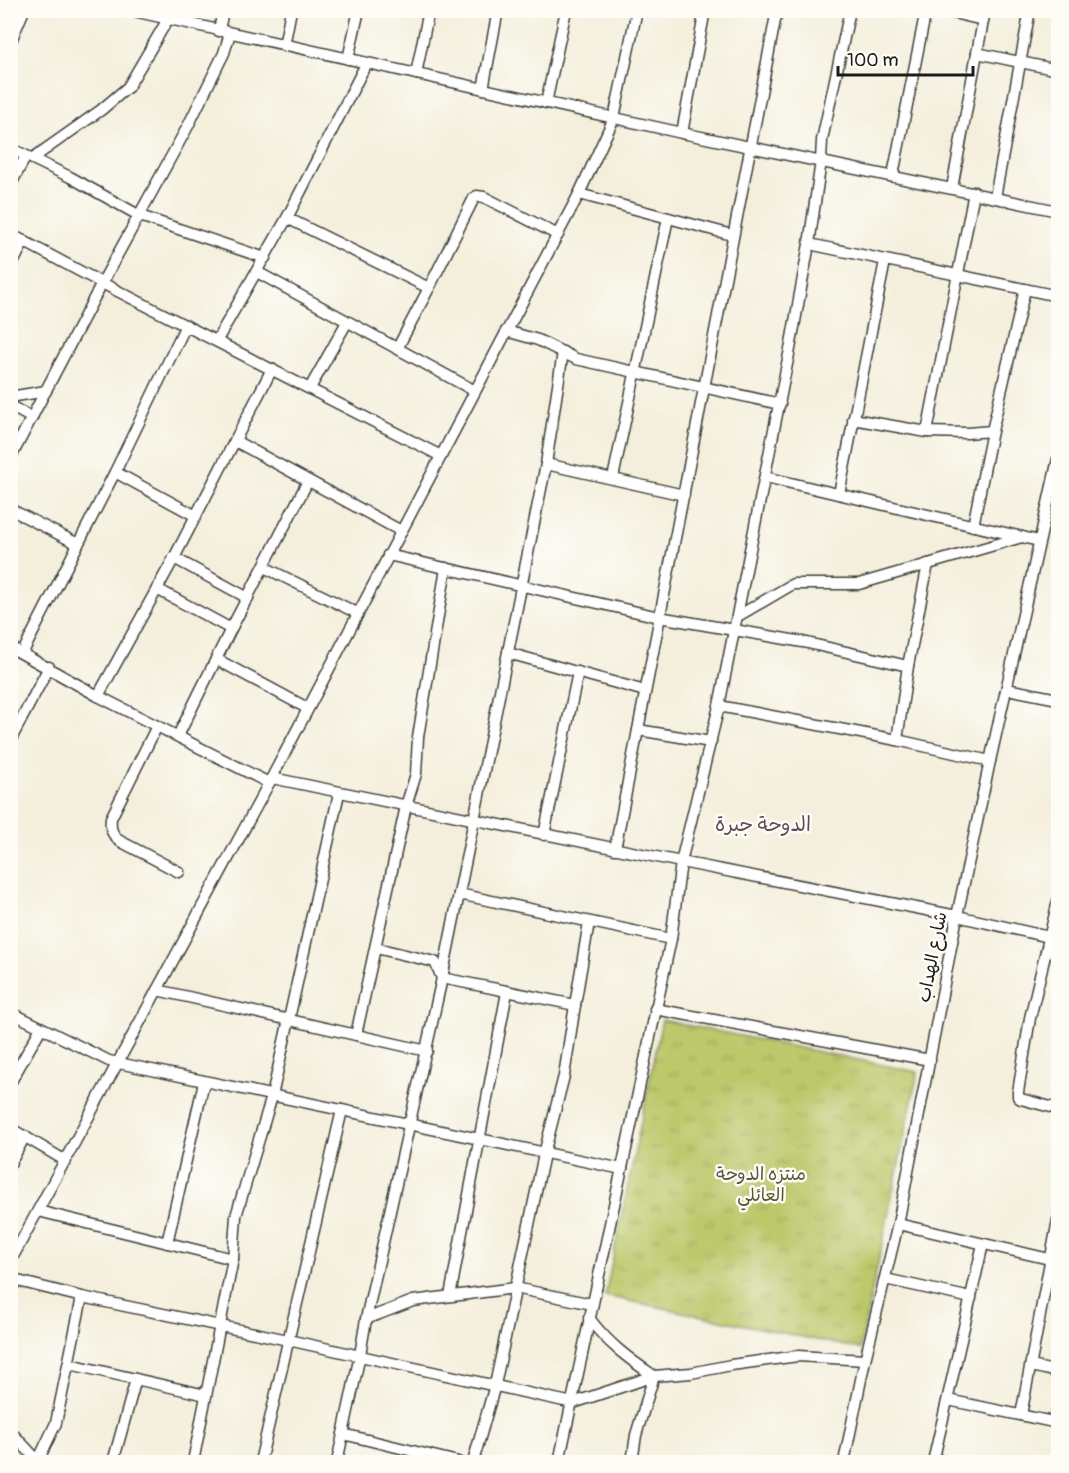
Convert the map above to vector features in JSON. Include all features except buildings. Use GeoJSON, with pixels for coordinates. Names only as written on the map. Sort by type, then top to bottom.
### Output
{"type":"FeatureCollection","features":[{"type":"Feature","properties":{"kind":"street"},"geometry":{"type":"LineString","coordinates":[[10,43],[24,10]]}},
{"type":"Feature","properties":{"kind":"street"},"geometry":{"type":"LineString","coordinates":[[129,10],[682,133],[1059,211]]}},
{"type":"Feature","properties":{"kind":"street"},"geometry":{"type":"LineString","coordinates":[[219,31],[223,10]]}},
{"type":"Feature","properties":{"kind":"street"},"geometry":{"type":"LineString","coordinates":[[284,46],[291,10]]}},
{"type":"Feature","properties":{"kind":"street"},"geometry":{"type":"LineString","coordinates":[[348,59],[358,10]]}},
{"type":"Feature","properties":{"kind":"street"},"geometry":{"type":"LineString","coordinates":[[416,74],[429,10]]}},
{"type":"Feature","properties":{"kind":"street"},"geometry":{"type":"LineString","coordinates":[[483,89],[498,10]]}},
{"type":"Feature","properties":{"kind":"street"},"geometry":{"type":"LineString","coordinates":[[546,103],[566,10]]}},
{"type":"Feature","properties":{"kind":"street"},"geometry":{"type":"LineString","coordinates":[[10,1262],[270,781],[579,194],[614,118],[637,10]]}},
{"type":"Feature","properties":{"kind":"street"},"geometry":{"type":"LineString","coordinates":[[682,133],[705,10]]}},
{"type":"Feature","properties":{"kind":"street"},"geometry":{"type":"LineString","coordinates":[[615,849],[777,10]]}},
{"type":"Feature","properties":{"kind":"street"},"geometry":{"type":"LineString","coordinates":[[559,1462],[671,939],[681,862],[711,742],[733,629],[738,616],[809,244],[822,140],[850,10]]}},
{"type":"Feature","properties":{"kind":"street"},"geometry":{"type":"LineString","coordinates":[[893,175],[926,10]]}},
{"type":"Feature","properties":{"kind":"street"},"geometry":{"type":"LineString","coordinates":[[939,10],[984,15],[952,188]]}},
{"type":"Feature","properties":{"kind":"street"},"geometry":{"type":"LineString","coordinates":[[995,196],[1030,10]]}},
{"type":"Feature","properties":{"kind":"street"},"geometry":{"type":"LineString","coordinates":[[10,186],[29,157],[101,110],[128,87],[168,19]]}},
{"type":"Feature","properties":{"kind":"street"},"geometry":{"type":"LineString","coordinates":[[10,459],[102,283],[189,126],[224,53],[230,33]]}},
{"type":"Feature","properties":{"kind":"street"},"geometry":{"type":"LineString","coordinates":[[977,53],[1059,70]]}},
{"type":"Feature","properties":{"kind":"street"},"geometry":{"type":"LineString","coordinates":[[216,340],[287,218],[366,64]]}},
{"type":"Feature","properties":{"kind":"street"},"geometry":{"type":"LineString","coordinates":[[10,148],[140,216],[265,258]]}},
{"type":"Feature","properties":{"kind":"street"},"geometry":{"type":"LineString","coordinates":[[927,432],[974,192]]}},
{"type":"Feature","properties":{"kind":"street"},"geometry":{"type":"LineString","coordinates":[[579,194],[732,235]]}},
{"type":"Feature","properties":{"kind":"street"},"geometry":{"type":"LineString","coordinates":[[396,349],[474,198],[484,197],[558,235]]}},
{"type":"Feature","properties":{"kind":"street"},"geometry":{"type":"LineString","coordinates":[[287,218],[429,288]]}},
{"type":"Feature","properties":{"kind":"street"},"geometry":{"type":"LineString","coordinates":[[613,478],[668,218]]}},
{"type":"Feature","properties":{"kind":"street"},"geometry":{"type":"LineString","coordinates":[[10,234],[441,456]]}},
{"type":"Feature","properties":{"kind":"street"},"geometry":{"type":"LineString","coordinates":[[10,269],[24,241]]}},
{"type":"Feature","properties":{"kind":"street"},"geometry":{"type":"LineString","coordinates":[[809,244],[1059,296]]}},
{"type":"Feature","properties":{"kind":"street"},"geometry":{"type":"LineString","coordinates":[[839,494],[885,261]]}},
{"type":"Feature","properties":{"kind":"street"},"geometry":{"type":"LineString","coordinates":[[257,272],[474,391]]}},
{"type":"Feature","properties":{"kind":"street"},"geometry":{"type":"LineString","coordinates":[[974,526],[992,431],[1025,290]]}},
{"type":"Feature","properties":{"kind":"street"},"geometry":{"type":"LineString","coordinates":[[310,388],[346,322]]}},
{"type":"Feature","properties":{"kind":"street"},"geometry":{"type":"LineString","coordinates":[[24,652],[116,472],[186,325]]}},
{"type":"Feature","properties":{"kind":"street"},"geometry":{"type":"LineString","coordinates":[[506,330],[538,340],[576,359],[780,404]]}},
{"type":"Feature","properties":{"kind":"street"},"geometry":{"type":"LineString","coordinates":[[337,1462],[366,1319],[427,1052],[546,464],[563,352]]}},
{"type":"Feature","properties":{"kind":"street"},"geometry":{"type":"LineString","coordinates":[[98,696],[157,590],[272,369]]}},
{"type":"Feature","properties":{"kind":"street"},"geometry":{"type":"LineString","coordinates":[[10,397],[46,391]]}},
{"type":"Feature","properties":{"kind":"street"},"geometry":{"type":"LineString","coordinates":[[10,406],[32,418]]}},
{"type":"Feature","properties":{"kind":"street"},"geometry":{"type":"LineString","coordinates":[[853,419],[927,432],[992,431]]}},
{"type":"Feature","properties":{"kind":"street"},"geometry":{"type":"LineString","coordinates":[[235,441],[401,531]]}},
{"type":"Feature","properties":{"kind":"street","name":"شارع الهداب"},"geometry":{"type":"LineString","coordinates":[[846,1462],[865,1360],[898,1224],[957,916],[1058,461]]}},
{"type":"Feature","properties":{"kind":"street"},"geometry":{"type":"LineString","coordinates":[[546,464],[684,495]]}},
{"type":"Feature","properties":{"kind":"street"},"geometry":{"type":"LineString","coordinates":[[116,472],[196,516]]}},
{"type":"Feature","properties":{"kind":"street"},"geometry":{"type":"LineString","coordinates":[[765,477],[1039,541]]}},
{"type":"Feature","properties":{"kind":"street"},"geometry":{"type":"LineString","coordinates":[[178,736],[308,481]]}},
{"type":"Feature","properties":{"kind":"street"},"geometry":{"type":"LineString","coordinates":[[10,509],[78,544]]}},
{"type":"Feature","properties":{"kind":"street"},"geometry":{"type":"LineString","coordinates":[[738,616],[793,584],[859,584],[1022,537]]}},
{"type":"Feature","properties":{"kind":"street"},"geometry":{"type":"LineString","coordinates":[[388,555],[659,616],[802,642],[908,666]]}},
{"type":"Feature","properties":{"kind":"street"},"geometry":{"type":"LineString","coordinates":[[174,558],[248,598]]}},
{"type":"Feature","properties":{"kind":"street"},"geometry":{"type":"LineString","coordinates":[[897,740],[908,666],[928,564]]}},
{"type":"Feature","properties":{"kind":"street"},"geometry":{"type":"LineString","coordinates":[[264,567],[357,613]]}},
{"type":"Feature","properties":{"kind":"street"},"geometry":{"type":"LineString","coordinates":[[356,1035],[406,806],[416,774],[418,737],[446,568]]}},
{"type":"Feature","properties":{"kind":"street"},"geometry":{"type":"LineString","coordinates":[[157,590],[231,629]]}},
{"type":"Feature","properties":{"kind":"street"},"geometry":{"type":"LineString","coordinates":[[10,647],[24,652],[98,696],[270,781],[957,916],[1054,938]]}},
{"type":"Feature","properties":{"kind":"street"},"geometry":{"type":"LineString","coordinates":[[507,653],[645,691]]}},
{"type":"Feature","properties":{"kind":"street"},"geometry":{"type":"LineString","coordinates":[[216,659],[307,708]]}},
{"type":"Feature","properties":{"kind":"street"},"geometry":{"type":"LineString","coordinates":[[10,741],[49,667]]}},
{"type":"Feature","properties":{"kind":"street"},"geometry":{"type":"LineString","coordinates":[[544,835],[578,672]]}},
{"type":"Feature","properties":{"kind":"street"},"geometry":{"type":"LineString","coordinates":[[1007,689],[1059,699]]}},
{"type":"Feature","properties":{"kind":"street"},"geometry":{"type":"LineString","coordinates":[[719,706],[897,740],[990,761]]}},
{"type":"Feature","properties":{"kind":"street"},"geometry":{"type":"LineString","coordinates":[[157,726],[111,818],[110,828],[118,840],[179,872]]}},
{"type":"Feature","properties":{"kind":"street"},"geometry":{"type":"LineString","coordinates":[[639,730],[711,742]]}},
{"type":"Feature","properties":{"kind":"street"},"geometry":{"type":"LineString","coordinates":[[193,1462],[233,1259],[236,1216],[272,1096],[339,793]]}},
{"type":"Feature","properties":{"kind":"street"},"geometry":{"type":"LineString","coordinates":[[459,894],[671,939]]}},
{"type":"Feature","properties":{"kind":"street"},"geometry":{"type":"LineString","coordinates":[[1059,901],[1054,938],[1030,1018],[1018,1092],[1018,1097],[1021,1099],[1059,1109]]}},
{"type":"Feature","properties":{"kind":"street"},"geometry":{"type":"LineString","coordinates":[[473,1462],[495,1385],[514,1288],[564,1076],[589,922]]}},
{"type":"Feature","properties":{"kind":"street"},"geometry":{"type":"LineString","coordinates":[[376,948],[435,962],[442,978]]}},
{"type":"Feature","properties":{"kind":"street"},"geometry":{"type":"LineString","coordinates":[[442,978],[575,1005]]}},
{"type":"Feature","properties":{"kind":"street"},"geometry":{"type":"LineString","coordinates":[[157,990],[427,1052]]}},
{"type":"Feature","properties":{"kind":"street"},"geometry":{"type":"LineString","coordinates":[[450,1296],[507,992]]}},
{"type":"Feature","properties":{"kind":"street"},"geometry":{"type":"LineString","coordinates":[[655,1009],[930,1060]]}},
{"type":"Feature","properties":{"kind":"street"},"geometry":{"type":"LineString","coordinates":[[10,1012],[103,1058],[118,1063],[622,1169]]}},
{"type":"Feature","properties":{"kind":"street"},"geometry":{"type":"LineString","coordinates":[[10,1083],[41,1028]]}},
{"type":"Feature","properties":{"kind":"street"},"geometry":{"type":"LineString","coordinates":[[167,1243],[204,1082]]}},
{"type":"Feature","properties":{"kind":"street"},"geometry":{"type":"LineString","coordinates":[[260,1462],[342,1110]]}},
{"type":"Feature","properties":{"kind":"street"},"geometry":{"type":"LineString","coordinates":[[10,1128],[66,1161]]}},
{"type":"Feature","properties":{"kind":"street"},"geometry":{"type":"LineString","coordinates":[[10,1164],[25,1136]]}},
{"type":"Feature","properties":{"kind":"street"},"geometry":{"type":"LineString","coordinates":[[38,1211],[233,1259]]}},
{"type":"Feature","properties":{"kind":"street"},"geometry":{"type":"LineString","coordinates":[[1021,1415],[1055,1260],[1059,1220]]}},
{"type":"Feature","properties":{"kind":"street"},"geometry":{"type":"LineString","coordinates":[[898,1224],[1055,1260]]}},
{"type":"Feature","properties":{"kind":"street"},"geometry":{"type":"LineString","coordinates":[[933,1462],[983,1244]]}},
{"type":"Feature","properties":{"kind":"street"},"geometry":{"type":"LineString","coordinates":[[10,1278],[82,1297],[360,1355],[573,1403],[654,1376],[691,1373],[798,1356],[865,1360]]}},
{"type":"Feature","properties":{"kind":"street"},"geometry":{"type":"LineString","coordinates":[[885,1279],[971,1298]]}},
{"type":"Feature","properties":{"kind":"street"},"geometry":{"type":"LineString","coordinates":[[366,1319],[413,1301],[514,1288],[592,1304]]}},
{"type":"Feature","properties":{"kind":"street"},"geometry":{"type":"LineString","coordinates":[[12,1435],[38,1462],[56,1423],[82,1297]]}},
{"type":"Feature","properties":{"kind":"street"},"geometry":{"type":"LineString","coordinates":[[589,1318],[615,1348],[654,1376]]}},
{"type":"Feature","properties":{"kind":"street"},"geometry":{"type":"LineString","coordinates":[[70,1364],[206,1395]]}},
{"type":"Feature","properties":{"kind":"street"},"geometry":{"type":"LineString","coordinates":[[1031,1366],[1059,1372]]}},
{"type":"Feature","properties":{"kind":"street"},"geometry":{"type":"LineString","coordinates":[[632,1462],[636,1435],[654,1376]]}},
{"type":"Feature","properties":{"kind":"street"},"geometry":{"type":"LineString","coordinates":[[113,1462],[136,1379]]}},
{"type":"Feature","properties":{"kind":"street"},"geometry":{"type":"LineString","coordinates":[[948,1400],[1059,1423]]}},
{"type":"Feature","properties":{"kind":"street"},"geometry":{"type":"LineString","coordinates":[[343,1434],[458,1462]]}},
{"type":"Feature","properties":{"kind":"green space","name":"منتزه الدوحة العائلي"},"geometry":{"type":"Polygon","coordinates":[[[662,1020],[918,1072],[860,1349],[605,1296],[662,1020]]]}},
{"type":"Feature","properties":{"kind":"district","name":"الدوحة جبرة"},"geometry":{"type":"Point","coordinates":[763,824]}}]}
